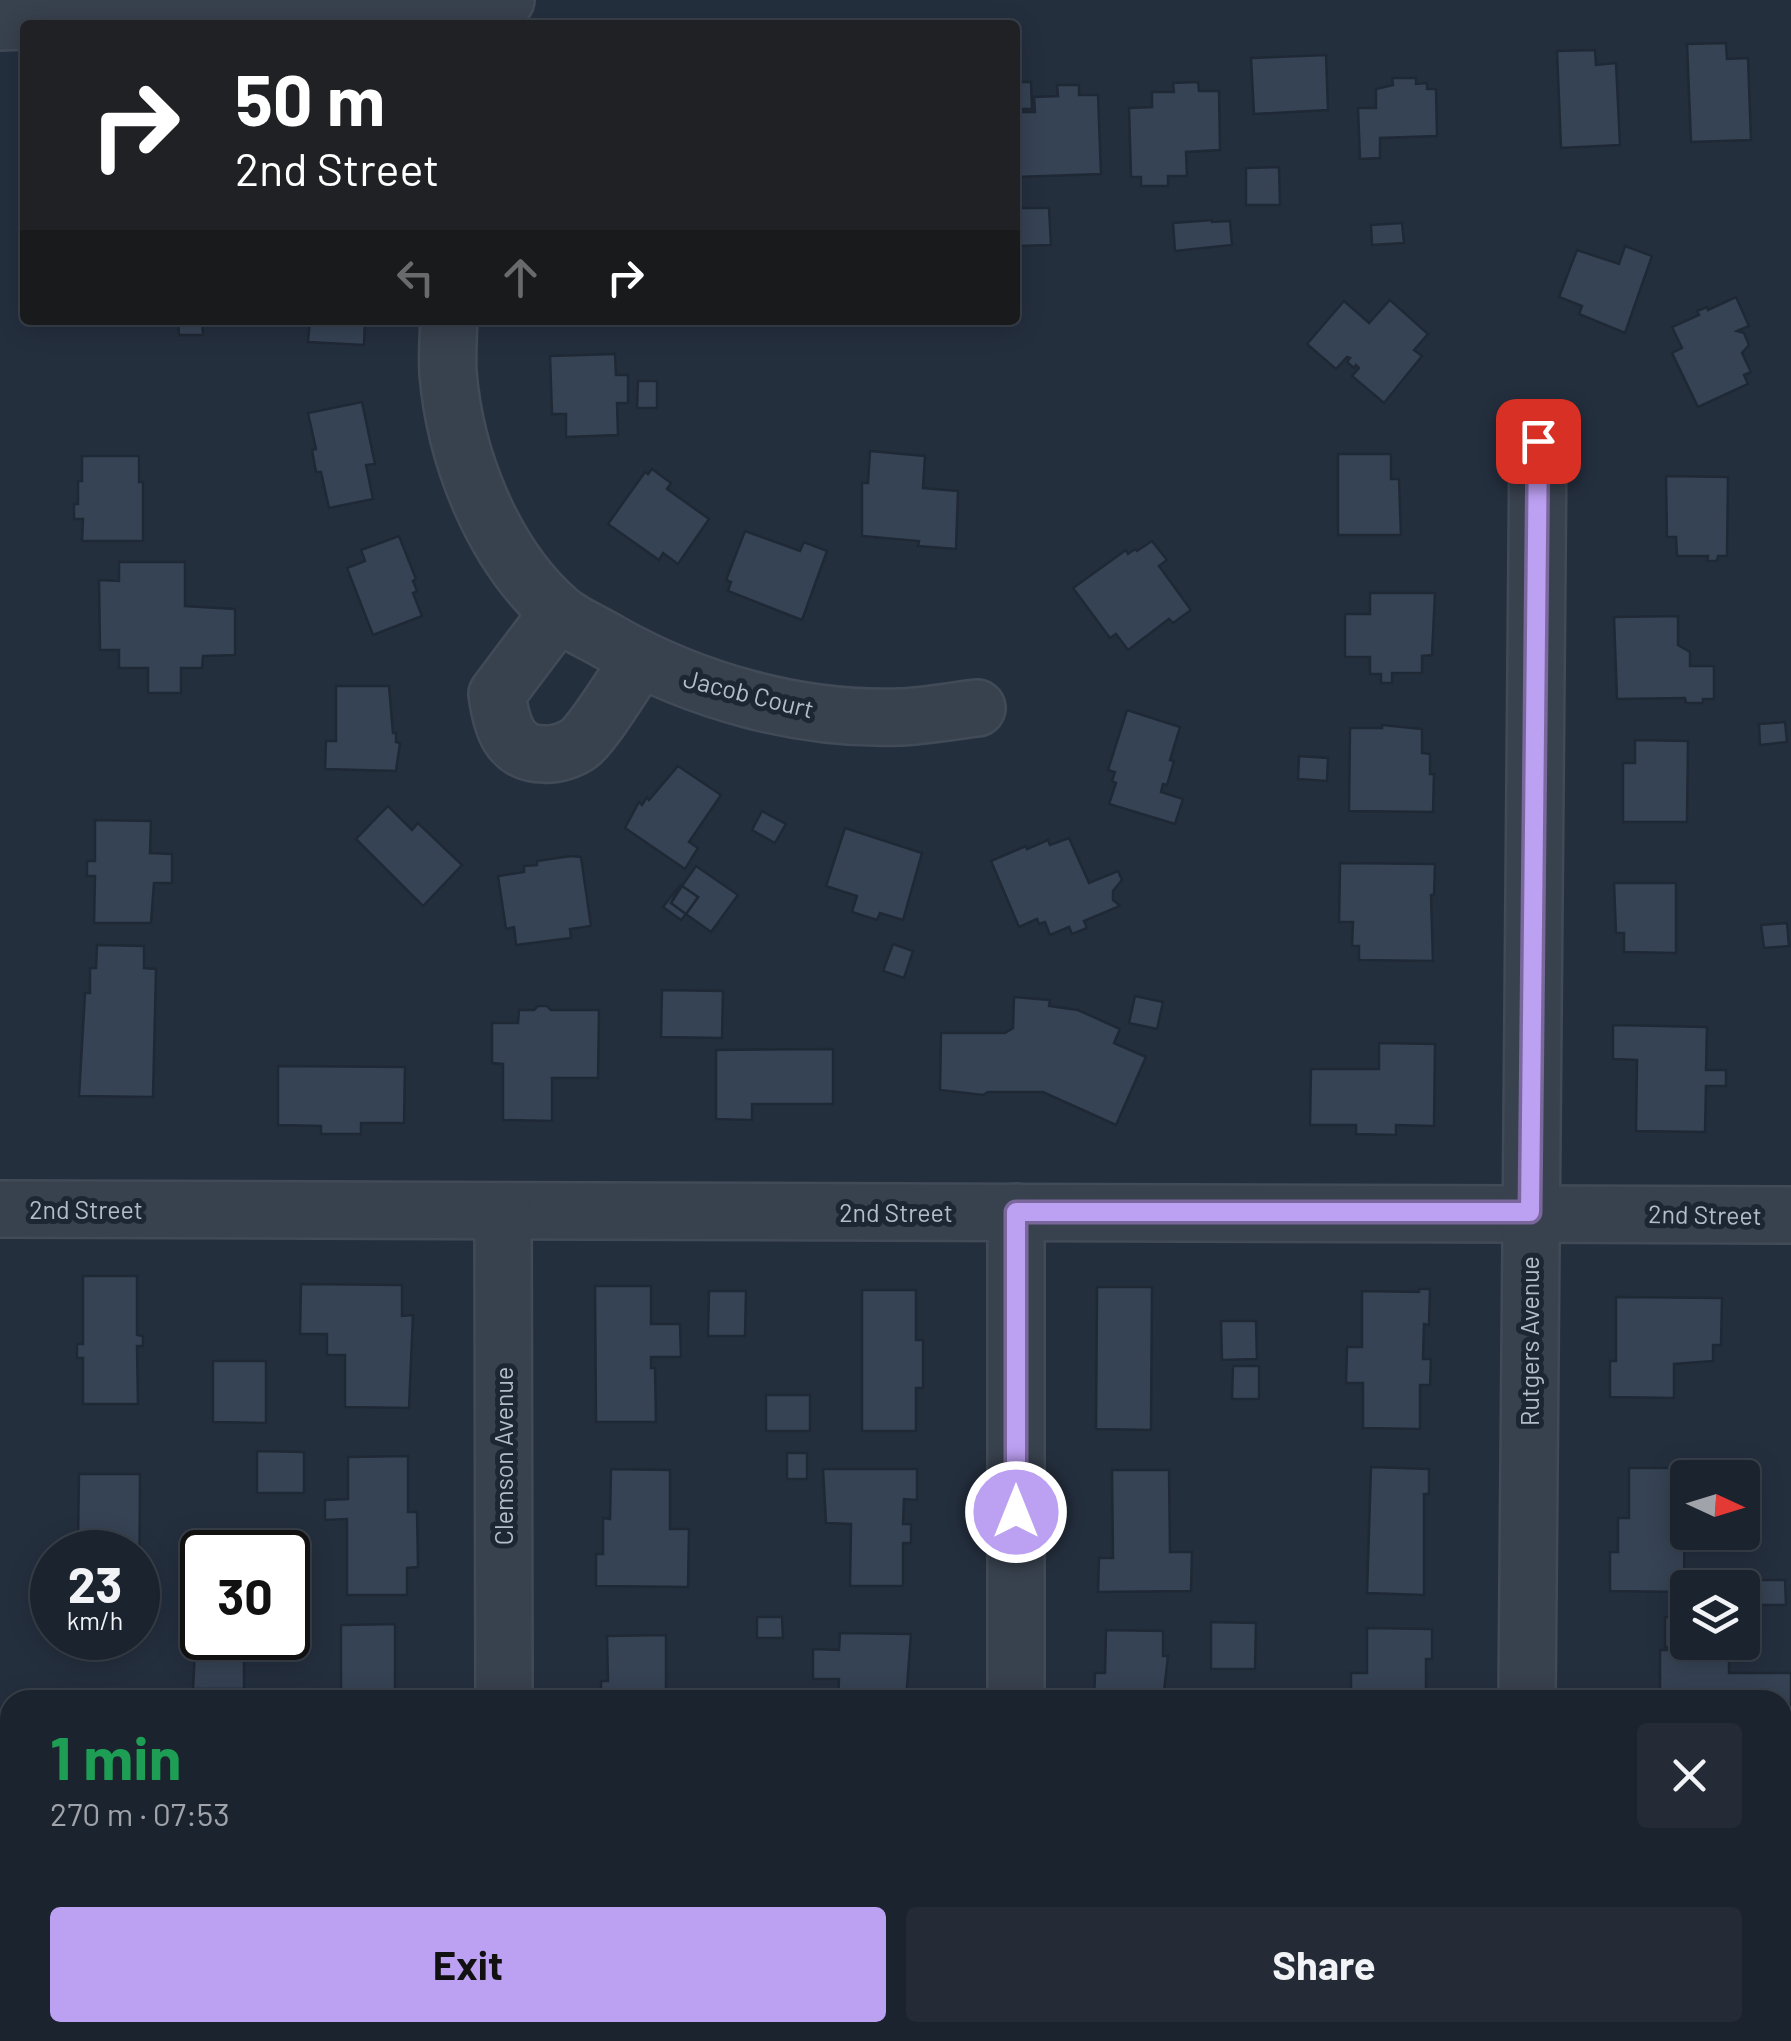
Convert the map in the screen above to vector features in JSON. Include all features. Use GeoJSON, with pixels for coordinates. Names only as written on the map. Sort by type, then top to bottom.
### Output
{"type":"FeatureCollection","features":[{"type":"Feature","properties":{"kind":"street"},"geometry":{"type":"LineString","coordinates":[[73,20],[472,9]]}},
{"type":"Feature","properties":{"kind":"street","name":"Jacob Court"},"geometry":{"type":"LineString","coordinates":[[448,325],[448,374],[456,423],[482,503],[513,563],[558,613],[640,659],[690,681],[749,698],[834,714],[900,717],[977,708]]}},
{"type":"Feature","properties":{"kind":"street","name":"Rutgers Avenue"},"geometry":{"type":"LineString","coordinates":[[1526,1690],[1538,441]]}},
{"type":"Feature","properties":{"kind":"street"},"geometry":{"type":"LineString","coordinates":[[558,613],[497,694],[501,722],[513,744],[532,754],[554,754],[580,743],[640,659]]}},
{"type":"Feature","properties":{"kind":"street","name":"2nd Street"},"geometry":{"type":"LineString","coordinates":[[0,1209],[1791,1215]]}},
{"type":"Feature","properties":{"kind":"street","name":"Clemson Avenue"},"geometry":{"type":"LineString","coordinates":[[502,1212],[504,1690]]}},
{"type":"Feature","properties":{"kind":"street"},"geometry":{"type":"LineString","coordinates":[[1016,1212],[1016,1690]]}},
{"type":"Feature","properties":{"kind":"building"},"geometry":{"type":"Polygon","coordinates":[[[1726,43],[1727,59],[1748,58],[1751,140],[1691,142],[1687,44],[1726,43]]]}},
{"type":"Feature","properties":{"kind":"building"},"geometry":{"type":"Polygon","coordinates":[[[1595,50],[1596,65],[1616,63],[1620,145],[1561,148],[1557,51],[1595,50]]]}},
{"type":"Feature","properties":{"kind":"building"},"geometry":{"type":"Polygon","coordinates":[[[1326,55],[1328,110],[1254,114],[1251,58],[1326,55]]]}},
{"type":"Feature","properties":{"kind":"building"},"geometry":{"type":"Polygon","coordinates":[[[1392,78],[1416,78],[1416,84],[1427,83],[1427,89],[1436,89],[1437,136],[1380,138],[1380,158],[1360,159],[1358,108],[1376,108],[1376,89],[1393,85],[1392,78]]]}},
{"type":"Feature","properties":{"kind":"building"},"geometry":{"type":"Polygon","coordinates":[[[1020,82],[1031,82],[1032,109],[1020,109],[1020,82]]]}},
{"type":"Feature","properties":{"kind":"building"},"geometry":{"type":"Polygon","coordinates":[[[1198,82],[1199,91],[1219,91],[1220,150],[1186,152],[1187,176],[1168,176],[1168,186],[1141,186],[1141,177],[1131,177],[1129,108],[1152,107],[1152,92],[1174,92],[1173,83],[1198,82]]]}},
{"type":"Feature","properties":{"kind":"building"},"geometry":{"type":"Polygon","coordinates":[[[1057,85],[1079,85],[1079,95],[1098,95],[1101,174],[1020,177],[1020,112],[1035,112],[1034,97],[1058,96],[1057,85]]]}},
{"type":"Feature","properties":{"kind":"building"},"geometry":{"type":"Polygon","coordinates":[[[1279,167],[1280,205],[1246,205],[1246,168],[1279,167]]]}},
{"type":"Feature","properties":{"kind":"building"},"geometry":{"type":"Polygon","coordinates":[[[1020,208],[1049,208],[1051,245],[1020,246],[1020,208]]]}},
{"type":"Feature","properties":{"kind":"building"},"geometry":{"type":"Polygon","coordinates":[[[1230,221],[1232,245],[1175,251],[1173,223],[1230,221]]]}},
{"type":"Feature","properties":{"kind":"building"},"geometry":{"type":"Polygon","coordinates":[[[1402,223],[1404,243],[1372,245],[1371,225],[1402,223]]]}},
{"type":"Feature","properties":{"kind":"building"},"geometry":{"type":"Polygon","coordinates":[[[1625,246],[1652,256],[1625,333],[1579,314],[1582,306],[1559,297],[1577,250],[1619,264],[1625,246]]]}},
{"type":"Feature","properties":{"kind":"building"},"geometry":{"type":"Polygon","coordinates":[[[1736,297],[1749,326],[1737,331],[1744,333],[1749,345],[1742,353],[1751,372],[1744,375],[1748,384],[1698,407],[1672,353],[1682,348],[1672,327],[1699,315],[1697,311],[1736,297]]]}},
{"type":"Feature","properties":{"kind":"building"},"geometry":{"type":"Polygon","coordinates":[[[1390,300],[1428,334],[1414,350],[1422,356],[1384,403],[1352,376],[1359,368],[1347,362],[1350,358],[1336,369],[1307,344],[1344,301],[1369,323],[1390,300]]]}},
{"type":"Feature","properties":{"kind":"building"},"geometry":{"type":"Polygon","coordinates":[[[178,325],[202,325],[203,335],[179,335],[178,325]]]}},
{"type":"Feature","properties":{"kind":"building"},"geometry":{"type":"Polygon","coordinates":[[[310,325],[365,325],[364,345],[308,342],[310,325]]]}},
{"type":"Feature","properties":{"kind":"building"},"geometry":{"type":"Polygon","coordinates":[[[615,354],[616,375],[628,375],[628,403],[617,403],[618,435],[566,437],[566,414],[552,414],[550,356],[615,354]]]}},
{"type":"Feature","properties":{"kind":"building"},"geometry":{"type":"Polygon","coordinates":[[[638,381],[657,381],[657,408],[637,408],[638,381]]]}},
{"type":"Feature","properties":{"kind":"building"},"geometry":{"type":"Polygon","coordinates":[[[362,402],[375,464],[366,465],[373,499],[329,508],[321,472],[316,472],[312,450],[316,449],[308,413],[362,402]]]}},
{"type":"Feature","properties":{"kind":"building"},"geometry":{"type":"Polygon","coordinates":[[[870,451],[925,456],[923,488],[958,491],[956,549],[862,536],[862,483],[868,483],[870,451]]]}},
{"type":"Feature","properties":{"kind":"building"},"geometry":{"type":"Polygon","coordinates":[[[1338,454],[1391,454],[1391,479],[1399,479],[1401,535],[1338,535],[1338,454]]]}},
{"type":"Feature","properties":{"kind":"building"},"geometry":{"type":"Polygon","coordinates":[[[82,456],[139,456],[143,541],[82,541],[83,519],[74,519],[74,504],[78,504],[78,481],[82,481],[82,456]]]}},
{"type":"Feature","properties":{"kind":"building"},"geometry":{"type":"Polygon","coordinates":[[[652,469],[671,483],[667,489],[709,519],[678,564],[663,553],[659,560],[608,524],[645,472],[648,474],[652,469]]]}},
{"type":"Feature","properties":{"kind":"building"},"geometry":{"type":"Polygon","coordinates":[[[1666,476],[1728,477],[1727,556],[1707,561],[1708,556],[1677,556],[1676,537],[1667,537],[1666,476]]]}},
{"type":"Feature","properties":{"kind":"building"},"geometry":{"type":"Polygon","coordinates":[[[745,531],[800,551],[804,542],[827,551],[802,620],[728,591],[731,582],[726,580],[745,531]]]}},
{"type":"Feature","properties":{"kind":"building"},"geometry":{"type":"Polygon","coordinates":[[[399,536],[416,579],[413,581],[417,591],[413,593],[422,616],[373,635],[347,568],[365,561],[361,550],[399,536]]]}},
{"type":"Feature","properties":{"kind":"building"},"geometry":{"type":"Polygon","coordinates":[[[1152,541],[1167,560],[1159,566],[1191,610],[1173,623],[1169,619],[1128,650],[1116,634],[1110,638],[1073,588],[1126,550],[1128,554],[1137,551],[1152,541]]]}},
{"type":"Feature","properties":{"kind":"building"},"geometry":{"type":"Polygon","coordinates":[[[119,562],[185,562],[185,606],[235,609],[235,655],[203,656],[202,668],[181,668],[181,693],[148,693],[148,668],[119,668],[119,650],[100,650],[99,580],[119,581],[119,562]]]}},
{"type":"Feature","properties":{"kind":"building"},"geometry":{"type":"Polygon","coordinates":[[[1370,593],[1435,593],[1432,655],[1422,656],[1422,673],[1392,673],[1392,683],[1381,683],[1381,674],[1370,674],[1370,657],[1345,657],[1345,614],[1370,614],[1370,593]]]}},
{"type":"Feature","properties":{"kind":"building"},"geometry":{"type":"Polygon","coordinates":[[[1678,616],[1678,645],[1690,652],[1690,666],[1714,666],[1714,699],[1686,703],[1685,698],[1617,699],[1614,617],[1678,616]]]}},
{"type":"Feature","properties":{"kind":"building"},"geometry":{"type":"Polygon","coordinates":[[[336,686],[389,686],[393,733],[400,743],[396,771],[325,769],[326,741],[336,741],[336,686]]]}},
{"type":"Feature","properties":{"kind":"building"},"geometry":{"type":"Polygon","coordinates":[[[1127,710],[1180,727],[1167,785],[1163,784],[1161,792],[1183,799],[1175,824],[1109,804],[1116,783],[1112,781],[1115,772],[1108,770],[1127,710]]]}},
{"type":"Feature","properties":{"kind":"building"},"geometry":{"type":"Polygon","coordinates":[[[1785,722],[1787,742],[1760,745],[1759,724],[1785,722]]]}},
{"type":"Feature","properties":{"kind":"building"},"geometry":{"type":"Polygon","coordinates":[[[1382,725],[1422,729],[1422,753],[1430,754],[1430,774],[1434,774],[1433,812],[1349,811],[1350,728],[1382,725]]]}},
{"type":"Feature","properties":{"kind":"building"},"geometry":{"type":"Polygon","coordinates":[[[1635,740],[1688,741],[1687,822],[1623,822],[1623,763],[1635,763],[1635,740]]]}},
{"type":"Feature","properties":{"kind":"building"},"geometry":{"type":"Polygon","coordinates":[[[1299,756],[1328,758],[1327,781],[1298,779],[1299,756]]]}},
{"type":"Feature","properties":{"kind":"building"},"geometry":{"type":"Polygon","coordinates":[[[678,766],[721,795],[689,842],[698,848],[685,869],[625,828],[639,802],[642,805],[647,797],[649,800],[678,766]]]}},
{"type":"Feature","properties":{"kind":"building"},"geometry":{"type":"Polygon","coordinates":[[[388,806],[412,830],[418,823],[462,865],[423,906],[356,839],[388,806]]]}},
{"type":"Feature","properties":{"kind":"building"},"geometry":{"type":"Polygon","coordinates":[[[762,811],[786,824],[775,843],[752,830],[762,811]]]}},
{"type":"Feature","properties":{"kind":"building"},"geometry":{"type":"Polygon","coordinates":[[[95,820],[151,821],[150,853],[172,854],[172,883],[154,883],[151,923],[94,923],[95,876],[87,876],[87,861],[95,861],[95,820]]]}},
{"type":"Feature","properties":{"kind":"building"},"geometry":{"type":"Polygon","coordinates":[[[845,828],[922,853],[903,920],[880,913],[877,920],[852,912],[857,896],[826,886],[845,828]]]}},
{"type":"Feature","properties":{"kind":"building"},"geometry":{"type":"Polygon","coordinates":[[[1069,838],[1089,883],[1118,871],[1122,880],[1113,891],[1113,900],[1120,906],[1084,921],[1087,928],[1072,934],[1069,927],[1050,935],[1045,922],[1039,924],[1037,919],[1019,927],[991,861],[1026,846],[1027,849],[1048,840],[1050,845],[1069,838]]]}},
{"type":"Feature","properties":{"kind":"building"},"geometry":{"type":"Polygon","coordinates":[[[581,857],[591,926],[570,929],[571,938],[516,945],[514,927],[506,929],[498,876],[524,872],[524,866],[537,865],[537,861],[581,857]]]}},
{"type":"Feature","properties":{"kind":"building"},"geometry":{"type":"Polygon","coordinates":[[[1340,863],[1435,864],[1431,895],[1433,961],[1359,960],[1359,946],[1352,946],[1353,922],[1339,922],[1340,863]]]}},
{"type":"Feature","properties":{"kind":"building"},"geometry":{"type":"Polygon","coordinates":[[[696,866],[738,895],[711,932],[686,914],[698,897],[682,886],[696,866]]]}},
{"type":"Feature","properties":{"kind":"building"},"geometry":{"type":"Polygon","coordinates":[[[1614,883],[1676,883],[1676,953],[1624,952],[1624,933],[1616,933],[1614,883]]]}},
{"type":"Feature","properties":{"kind":"building"},"geometry":{"type":"Polygon","coordinates":[[[681,884],[671,903],[686,914],[681,920],[663,907],[681,884]]]}},
{"type":"Feature","properties":{"kind":"building"},"geometry":{"type":"Polygon","coordinates":[[[682,886],[698,897],[686,914],[671,903],[682,886]]]}},
{"type":"Feature","properties":{"kind":"building"},"geometry":{"type":"Polygon","coordinates":[[[1787,923],[1789,946],[1764,948],[1761,925],[1787,923]]]}},
{"type":"Feature","properties":{"kind":"building"},"geometry":{"type":"Polygon","coordinates":[[[893,944],[913,951],[904,978],[883,971],[893,944]]]}},
{"type":"Feature","properties":{"kind":"building"},"geometry":{"type":"Polygon","coordinates":[[[97,945],[144,946],[144,968],[156,969],[153,1097],[79,1096],[85,993],[90,993],[90,968],[96,968],[97,945]]]}},
{"type":"Feature","properties":{"kind":"building"},"geometry":{"type":"Polygon","coordinates":[[[662,990],[723,991],[722,1038],[661,1037],[662,990]]]}},
{"type":"Feature","properties":{"kind":"building"},"geometry":{"type":"Polygon","coordinates":[[[1135,996],[1163,1002],[1157,1029],[1129,1023],[1135,996]]]}},
{"type":"Feature","properties":{"kind":"building"},"geometry":{"type":"Polygon","coordinates":[[[1014,997],[1050,1000],[1049,1006],[1078,1010],[1120,1029],[1114,1043],[1146,1057],[1116,1125],[1043,1092],[983,1095],[940,1090],[941,1033],[1005,1033],[1013,1028],[1014,997]]]}},
{"type":"Feature","properties":{"kind":"building"},"geometry":{"type":"Polygon","coordinates":[[[538,1006],[551,1010],[599,1010],[598,1078],[552,1078],[552,1121],[503,1120],[503,1064],[492,1063],[492,1023],[518,1023],[519,1010],[534,1010],[538,1006]]]}},
{"type":"Feature","properties":{"kind":"building"},"geometry":{"type":"Polygon","coordinates":[[[1613,1025],[1707,1027],[1706,1070],[1726,1070],[1726,1086],[1706,1086],[1705,1132],[1636,1131],[1637,1060],[1613,1059],[1613,1025]]]}},
{"type":"Feature","properties":{"kind":"building"},"geometry":{"type":"Polygon","coordinates":[[[1379,1043],[1435,1044],[1434,1126],[1396,1125],[1396,1135],[1356,1134],[1356,1125],[1310,1125],[1311,1069],[1379,1069],[1379,1043]]]}},
{"type":"Feature","properties":{"kind":"building"},"geometry":{"type":"Polygon","coordinates":[[[833,1049],[833,1104],[752,1104],[752,1120],[716,1119],[716,1050],[833,1049]]]}},
{"type":"Feature","properties":{"kind":"building"},"geometry":{"type":"Polygon","coordinates":[[[278,1066],[405,1067],[404,1123],[361,1123],[361,1134],[321,1134],[321,1126],[278,1125],[278,1066]]]}},
{"type":"Feature","properties":{"kind":"building"},"geometry":{"type":"Polygon","coordinates":[[[83,1276],[137,1276],[137,1335],[143,1336],[143,1346],[137,1346],[138,1404],[83,1404],[83,1358],[77,1358],[77,1344],[83,1344],[83,1276]]]}},
{"type":"Feature","properties":{"kind":"building"},"geometry":{"type":"Polygon","coordinates":[[[301,1284],[402,1285],[402,1316],[413,1315],[409,1408],[345,1407],[345,1355],[327,1355],[327,1334],[300,1334],[301,1284]]]}},
{"type":"Feature","properties":{"kind":"building"},"geometry":{"type":"Polygon","coordinates":[[[595,1286],[651,1286],[651,1324],[680,1324],[681,1357],[651,1357],[651,1368],[655,1368],[656,1422],[596,1422],[595,1286]]]}},
{"type":"Feature","properties":{"kind":"building"},"geometry":{"type":"Polygon","coordinates":[[[1097,1287],[1152,1287],[1151,1430],[1096,1429],[1097,1287]]]}},
{"type":"Feature","properties":{"kind":"building"},"geometry":{"type":"Polygon","coordinates":[[[1430,1289],[1423,1359],[1431,1359],[1430,1385],[1420,1385],[1420,1429],[1363,1428],[1363,1383],[1346,1383],[1347,1347],[1362,1347],[1362,1291],[1430,1289]]]}},
{"type":"Feature","properties":{"kind":"building"},"geometry":{"type":"Polygon","coordinates":[[[862,1290],[916,1290],[916,1340],[923,1340],[923,1388],[916,1388],[916,1431],[862,1431],[862,1290]]]}},
{"type":"Feature","properties":{"kind":"building"},"geometry":{"type":"Polygon","coordinates":[[[709,1291],[746,1291],[745,1336],[708,1336],[709,1291]]]}},
{"type":"Feature","properties":{"kind":"building"},"geometry":{"type":"Polygon","coordinates":[[[1616,1297],[1722,1298],[1721,1345],[1713,1345],[1713,1361],[1674,1364],[1674,1398],[1610,1397],[1610,1361],[1616,1361],[1616,1297]]]}},
{"type":"Feature","properties":{"kind":"building"},"geometry":{"type":"Polygon","coordinates":[[[1221,1321],[1256,1321],[1257,1359],[1222,1360],[1221,1321]]]}},
{"type":"Feature","properties":{"kind":"building"},"geometry":{"type":"Polygon","coordinates":[[[213,1361],[266,1361],[266,1423],[213,1422],[213,1361]]]}},
{"type":"Feature","properties":{"kind":"building"},"geometry":{"type":"Polygon","coordinates":[[[1233,1366],[1259,1366],[1259,1399],[1232,1399],[1233,1366]]]}},
{"type":"Feature","properties":{"kind":"building"},"geometry":{"type":"Polygon","coordinates":[[[766,1395],[810,1395],[810,1431],[766,1431],[766,1395]]]}},
{"type":"Feature","properties":{"kind":"building"},"geometry":{"type":"Polygon","coordinates":[[[257,1451],[304,1452],[304,1493],[257,1493],[257,1451]]]}},
{"type":"Feature","properties":{"kind":"building"},"geometry":{"type":"Polygon","coordinates":[[[787,1453],[807,1453],[807,1479],[787,1479],[787,1453]]]}},
{"type":"Feature","properties":{"kind":"building"},"geometry":{"type":"Polygon","coordinates":[[[408,1456],[408,1512],[417,1512],[418,1567],[407,1568],[407,1595],[347,1595],[347,1519],[325,1520],[325,1500],[348,1499],[348,1457],[408,1456]]]}},
{"type":"Feature","properties":{"kind":"building"},"geometry":{"type":"Polygon","coordinates":[[[1371,1467],[1429,1469],[1429,1494],[1424,1494],[1424,1595],[1367,1593],[1371,1467]]]}},
{"type":"Feature","properties":{"kind":"building"},"geometry":{"type":"Polygon","coordinates":[[[1629,1468],[1670,1468],[1670,1550],[1684,1550],[1684,1570],[1670,1570],[1670,1592],[1610,1591],[1610,1552],[1618,1552],[1618,1518],[1629,1518],[1629,1468]]]}},
{"type":"Feature","properties":{"kind":"building"},"geometry":{"type":"Polygon","coordinates":[[[611,1469],[670,1470],[670,1529],[689,1529],[688,1587],[596,1586],[596,1554],[603,1554],[603,1518],[610,1519],[611,1469]]]}},
{"type":"Feature","properties":{"kind":"building"},"geometry":{"type":"Polygon","coordinates":[[[823,1469],[917,1469],[917,1500],[904,1499],[903,1524],[911,1524],[911,1543],[903,1543],[903,1586],[850,1586],[851,1524],[826,1523],[823,1469]]]}},
{"type":"Feature","properties":{"kind":"building"},"geometry":{"type":"Polygon","coordinates":[[[1112,1470],[1169,1470],[1170,1552],[1192,1552],[1191,1591],[1098,1592],[1099,1558],[1113,1558],[1112,1470]]]}},
{"type":"Feature","properties":{"kind":"building"},"geometry":{"type":"Polygon","coordinates":[[[79,1474],[140,1474],[140,1530],[78,1530],[79,1474]]]}},
{"type":"Feature","properties":{"kind":"building"},"geometry":{"type":"Polygon","coordinates":[[[1760,1580],[1785,1580],[1786,1605],[1760,1605],[1760,1580]]]}},
{"type":"Feature","properties":{"kind":"building"},"geometry":{"type":"Polygon","coordinates":[[[757,1617],[782,1617],[783,1638],[757,1638],[757,1617]]]}},
{"type":"Feature","properties":{"kind":"building"},"geometry":{"type":"Polygon","coordinates":[[[1665,1617],[1670,1617],[1670,1647],[1665,1647],[1665,1617]]]}},
{"type":"Feature","properties":{"kind":"building"},"geometry":{"type":"Polygon","coordinates":[[[1211,1622],[1256,1623],[1255,1669],[1211,1669],[1211,1622]]]}},
{"type":"Feature","properties":{"kind":"building"},"geometry":{"type":"Polygon","coordinates":[[[395,1624],[395,1690],[341,1690],[341,1625],[395,1624]]]}},
{"type":"Feature","properties":{"kind":"building"},"geometry":{"type":"Polygon","coordinates":[[[1367,1628],[1432,1629],[1432,1659],[1426,1659],[1426,1690],[1351,1690],[1351,1673],[1367,1673],[1367,1628]]]}},
{"type":"Feature","properties":{"kind":"building"},"geometry":{"type":"Polygon","coordinates":[[[1106,1630],[1163,1631],[1163,1656],[1168,1656],[1164,1690],[1094,1690],[1095,1673],[1105,1673],[1106,1630]]]}},
{"type":"Feature","properties":{"kind":"building"},"geometry":{"type":"Polygon","coordinates":[[[840,1633],[911,1634],[907,1690],[838,1690],[839,1679],[813,1679],[813,1649],[839,1650],[840,1633]]]}},
{"type":"Feature","properties":{"kind":"building"},"geometry":{"type":"Polygon","coordinates":[[[666,1635],[666,1690],[601,1690],[601,1681],[608,1681],[607,1636],[666,1635]]]}},
{"type":"Feature","properties":{"kind":"building"},"geometry":{"type":"Polygon","coordinates":[[[1660,1650],[1670,1650],[1670,1660],[1729,1660],[1729,1673],[1791,1673],[1791,1690],[1660,1690],[1660,1650]]]}},
{"type":"Feature","properties":{"kind":"building"},"geometry":{"type":"Polygon","coordinates":[[[194,1660],[244,1660],[244,1689],[193,1689],[194,1660]]]}},
{"type":"Feature","properties":{"kind":"route"},"geometry":{"type":"LineString","coordinates":[[1016,1512],[1016,1212],[1530,1212],[1538,441]]}}]}
